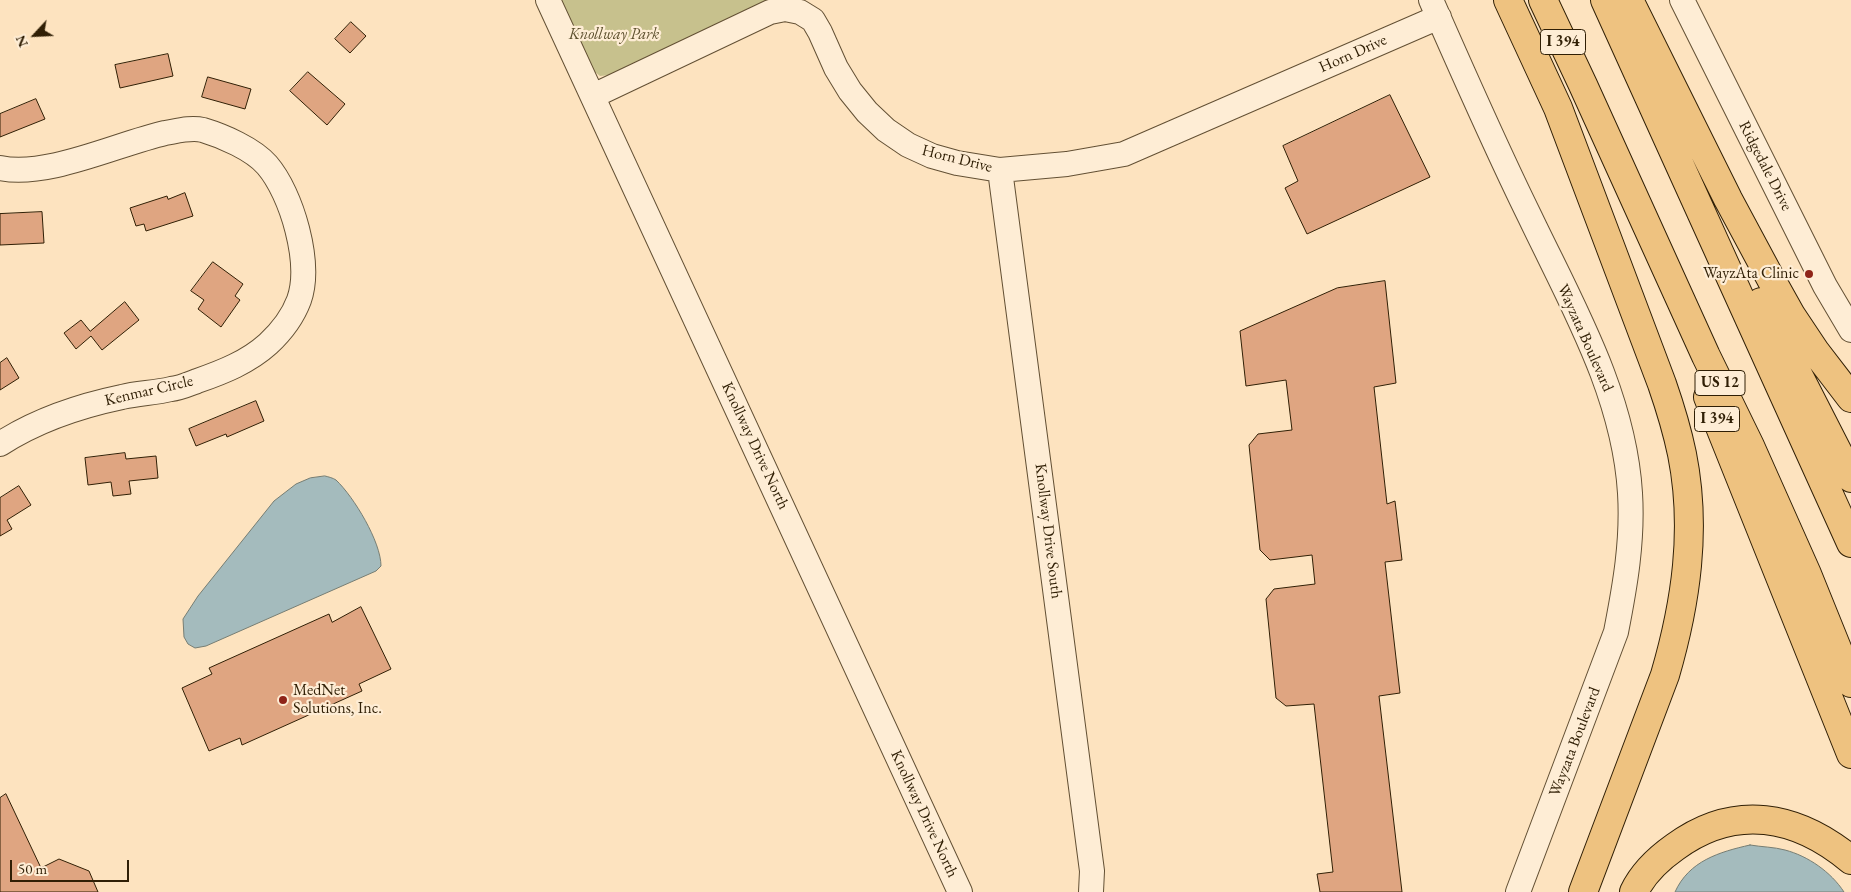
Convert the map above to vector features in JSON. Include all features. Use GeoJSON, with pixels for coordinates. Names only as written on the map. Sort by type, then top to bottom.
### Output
{"type":"FeatureCollection","features":[{"type":"Feature","properties":{"kind":"highway"},"geometry":{"type":"LineString","coordinates":[[1508,0],[1558,108],[1662,384],[1675,423],[1686,477],[1689,548],[1681,612],[1675,640],[1664,675],[1583,892]]}},
{"type":"Feature","properties":{"kind":"highway","name":"I 394"},"geometry":{"type":"LineString","coordinates":[[1543,0],[1583,85],[1643,246],[1715,415],[1851,754]]}},
{"type":"Feature","properties":{"kind":"highway"},"geometry":{"type":"LineString","coordinates":[[1605,0],[1851,543]]}},
{"type":"Feature","properties":{"kind":"highway"},"geometry":{"type":"LineString","coordinates":[[1629,0],[1728,199],[1772,282],[1815,351],[1851,398]]}},
{"type":"Feature","properties":{"kind":"highway"},"geometry":{"type":"LineString","coordinates":[[1628,51],[1799,374],[1851,478]]}},
{"type":"Feature","properties":{"kind":"highway","name":"US 12"},"geometry":{"type":"LineString","coordinates":[[1583,85],[1706,356],[1754,455],[1807,574],[1851,683]]}},
{"type":"Feature","properties":{"kind":"highway"},"geometry":{"type":"LineString","coordinates":[[1634,892],[1653,864],[1682,842],[1705,830],[1746,819],[1770,821],[1802,829],[1832,845],[1851,860]]}},
{"type":"Feature","properties":{"kind":"street","name":"Knollway Drive North"},"geometry":{"type":"LineString","coordinates":[[548,0],[960,892]]}},
{"type":"Feature","properties":{"kind":"street","name":"Ridgedale Drive"},"geometry":{"type":"LineString","coordinates":[[1682,0],[1825,286],[1851,330]]}},
{"type":"Feature","properties":{"kind":"street","name":"Horn Drive"},"geometry":{"type":"LineString","coordinates":[[593,96],[770,12],[784,9],[800,12],[813,20],[836,68],[850,91],[867,112],[886,130],[908,145],[932,156],[958,163],[1000,170],[1067,164],[1124,154],[1435,8]]}},
{"type":"Feature","properties":{"kind":"street","name":"Wayzata Boulevard"},"geometry":{"type":"LineString","coordinates":[[1435,8],[1528,214],[1592,347],[1610,395],[1623,445],[1630,492],[1631,541],[1625,587],[1616,632],[1518,892]]}},
{"type":"Feature","properties":{"kind":"street","name":"Kenmar Circle"},"geometry":{"type":"LineString","coordinates":[[0,168],[30,170],[51,166],[180,130],[201,130],[243,147],[266,164],[280,183],[291,211],[304,270],[299,301],[286,324],[252,357],[228,370],[174,389],[124,397],[82,407],[40,421],[0,444]]}},
{"type":"Feature","properties":{"kind":"street","name":"Knollway Drive South"},"geometry":{"type":"LineString","coordinates":[[1000,170],[1092,871],[1091,892]]}},
{"type":"Feature","properties":{"kind":"green space","name":"Knollway Park"},"geometry":{"type":"Polygon","coordinates":[[[560,0],[781,0],[767,4],[610,75],[600,76],[595,72],[560,0]]]}},
{"type":"Feature","properties":{"kind":"water"},"geometry":{"type":"Polygon","coordinates":[[[325,476],[336,480],[358,508],[377,545],[381,566],[376,571],[206,646],[195,648],[188,644],[184,637],[183,619],[198,596],[274,501],[296,484],[310,478],[325,476]]]}},
{"type":"Feature","properties":{"kind":"water"},"geometry":{"type":"Polygon","coordinates":[[[1750,845],[1781,849],[1802,856],[1833,878],[1844,892],[1675,892],[1688,873],[1706,859],[1750,845]]]}},
{"type":"Feature","properties":{"kind":"building"},"geometry":{"type":"Polygon","coordinates":[[[351,22],[366,36],[350,53],[335,39],[351,22]]]}},
{"type":"Feature","properties":{"kind":"building"},"geometry":{"type":"Polygon","coordinates":[[[168,54],[173,76],[120,88],[115,65],[168,54]]]}},
{"type":"Feature","properties":{"kind":"building"},"geometry":{"type":"Polygon","coordinates":[[[308,72],[345,104],[327,125],[290,91],[308,72]]]}},
{"type":"Feature","properties":{"kind":"building"},"geometry":{"type":"Polygon","coordinates":[[[208,77],[251,89],[245,109],[202,97],[208,77]]]}},
{"type":"Feature","properties":{"kind":"building"},"geometry":{"type":"Polygon","coordinates":[[[1390,95],[1430,177],[1307,234],[1285,188],[1298,181],[1283,146],[1390,95]]]}},
{"type":"Feature","properties":{"kind":"building"},"geometry":{"type":"Polygon","coordinates":[[[36,99],[45,119],[0,137],[0,114],[36,99]]]}},
{"type":"Feature","properties":{"kind":"building"},"geometry":{"type":"Polygon","coordinates":[[[185,193],[193,216],[146,231],[144,224],[136,226],[130,208],[167,196],[168,199],[185,193]]]}},
{"type":"Feature","properties":{"kind":"building"},"geometry":{"type":"Polygon","coordinates":[[[42,212],[44,243],[0,245],[0,214],[42,212]]]}},
{"type":"Feature","properties":{"kind":"building"},"geometry":{"type":"Polygon","coordinates":[[[213,262],[243,284],[235,296],[240,300],[221,327],[198,309],[204,300],[191,291],[213,262]]]}},
{"type":"Feature","properties":{"kind":"building"},"geometry":{"type":"Polygon","coordinates":[[[1385,281],[1396,383],[1374,387],[1387,504],[1395,501],[1402,560],[1385,562],[1400,693],[1379,696],[1402,892],[1320,892],[1317,874],[1333,872],[1314,704],[1286,706],[1276,698],[1266,599],[1274,589],[1315,584],[1312,555],[1270,560],[1260,550],[1249,445],[1258,434],[1292,430],[1286,380],[1246,386],[1240,331],[1337,288],[1385,281]]]}},
{"type":"Feature","properties":{"kind":"building"},"geometry":{"type":"Polygon","coordinates":[[[125,302],[139,320],[102,350],[91,336],[76,349],[64,333],[81,320],[90,331],[125,302]]]}},
{"type":"Feature","properties":{"kind":"building"},"geometry":{"type":"Polygon","coordinates":[[[7,358],[19,378],[0,390],[0,363],[7,358]]]}},
{"type":"Feature","properties":{"kind":"building"},"geometry":{"type":"Polygon","coordinates":[[[256,401],[264,421],[227,437],[226,434],[196,446],[189,429],[256,401]]]}},
{"type":"Feature","properties":{"kind":"building"},"geometry":{"type":"Polygon","coordinates":[[[125,453],[126,459],[156,456],[158,478],[129,481],[131,494],[113,496],[111,482],[88,485],[85,458],[125,453]]]}},
{"type":"Feature","properties":{"kind":"building"},"geometry":{"type":"Polygon","coordinates":[[[19,486],[31,505],[7,520],[12,529],[0,536],[0,498],[19,486]]]}},
{"type":"Feature","properties":{"kind":"building"},"geometry":{"type":"Polygon","coordinates":[[[361,607],[391,669],[359,684],[362,691],[242,745],[240,738],[209,751],[182,688],[212,674],[209,668],[329,614],[332,622],[361,607]]]}},
{"type":"Feature","properties":{"kind":"building"},"geometry":{"type":"Polygon","coordinates":[[[6,794],[41,868],[59,859],[89,871],[98,892],[0,892],[0,798],[6,794]]]}},
{"type":"Feature","properties":{"kind":"place","name":"WayzAta Clinic"},"geometry":{"type":"Point","coordinates":[1809,274]}},
{"type":"Feature","properties":{"kind":"place","name":"MedNet Solutions, Inc."},"geometry":{"type":"Point","coordinates":[283,700]}}]}
